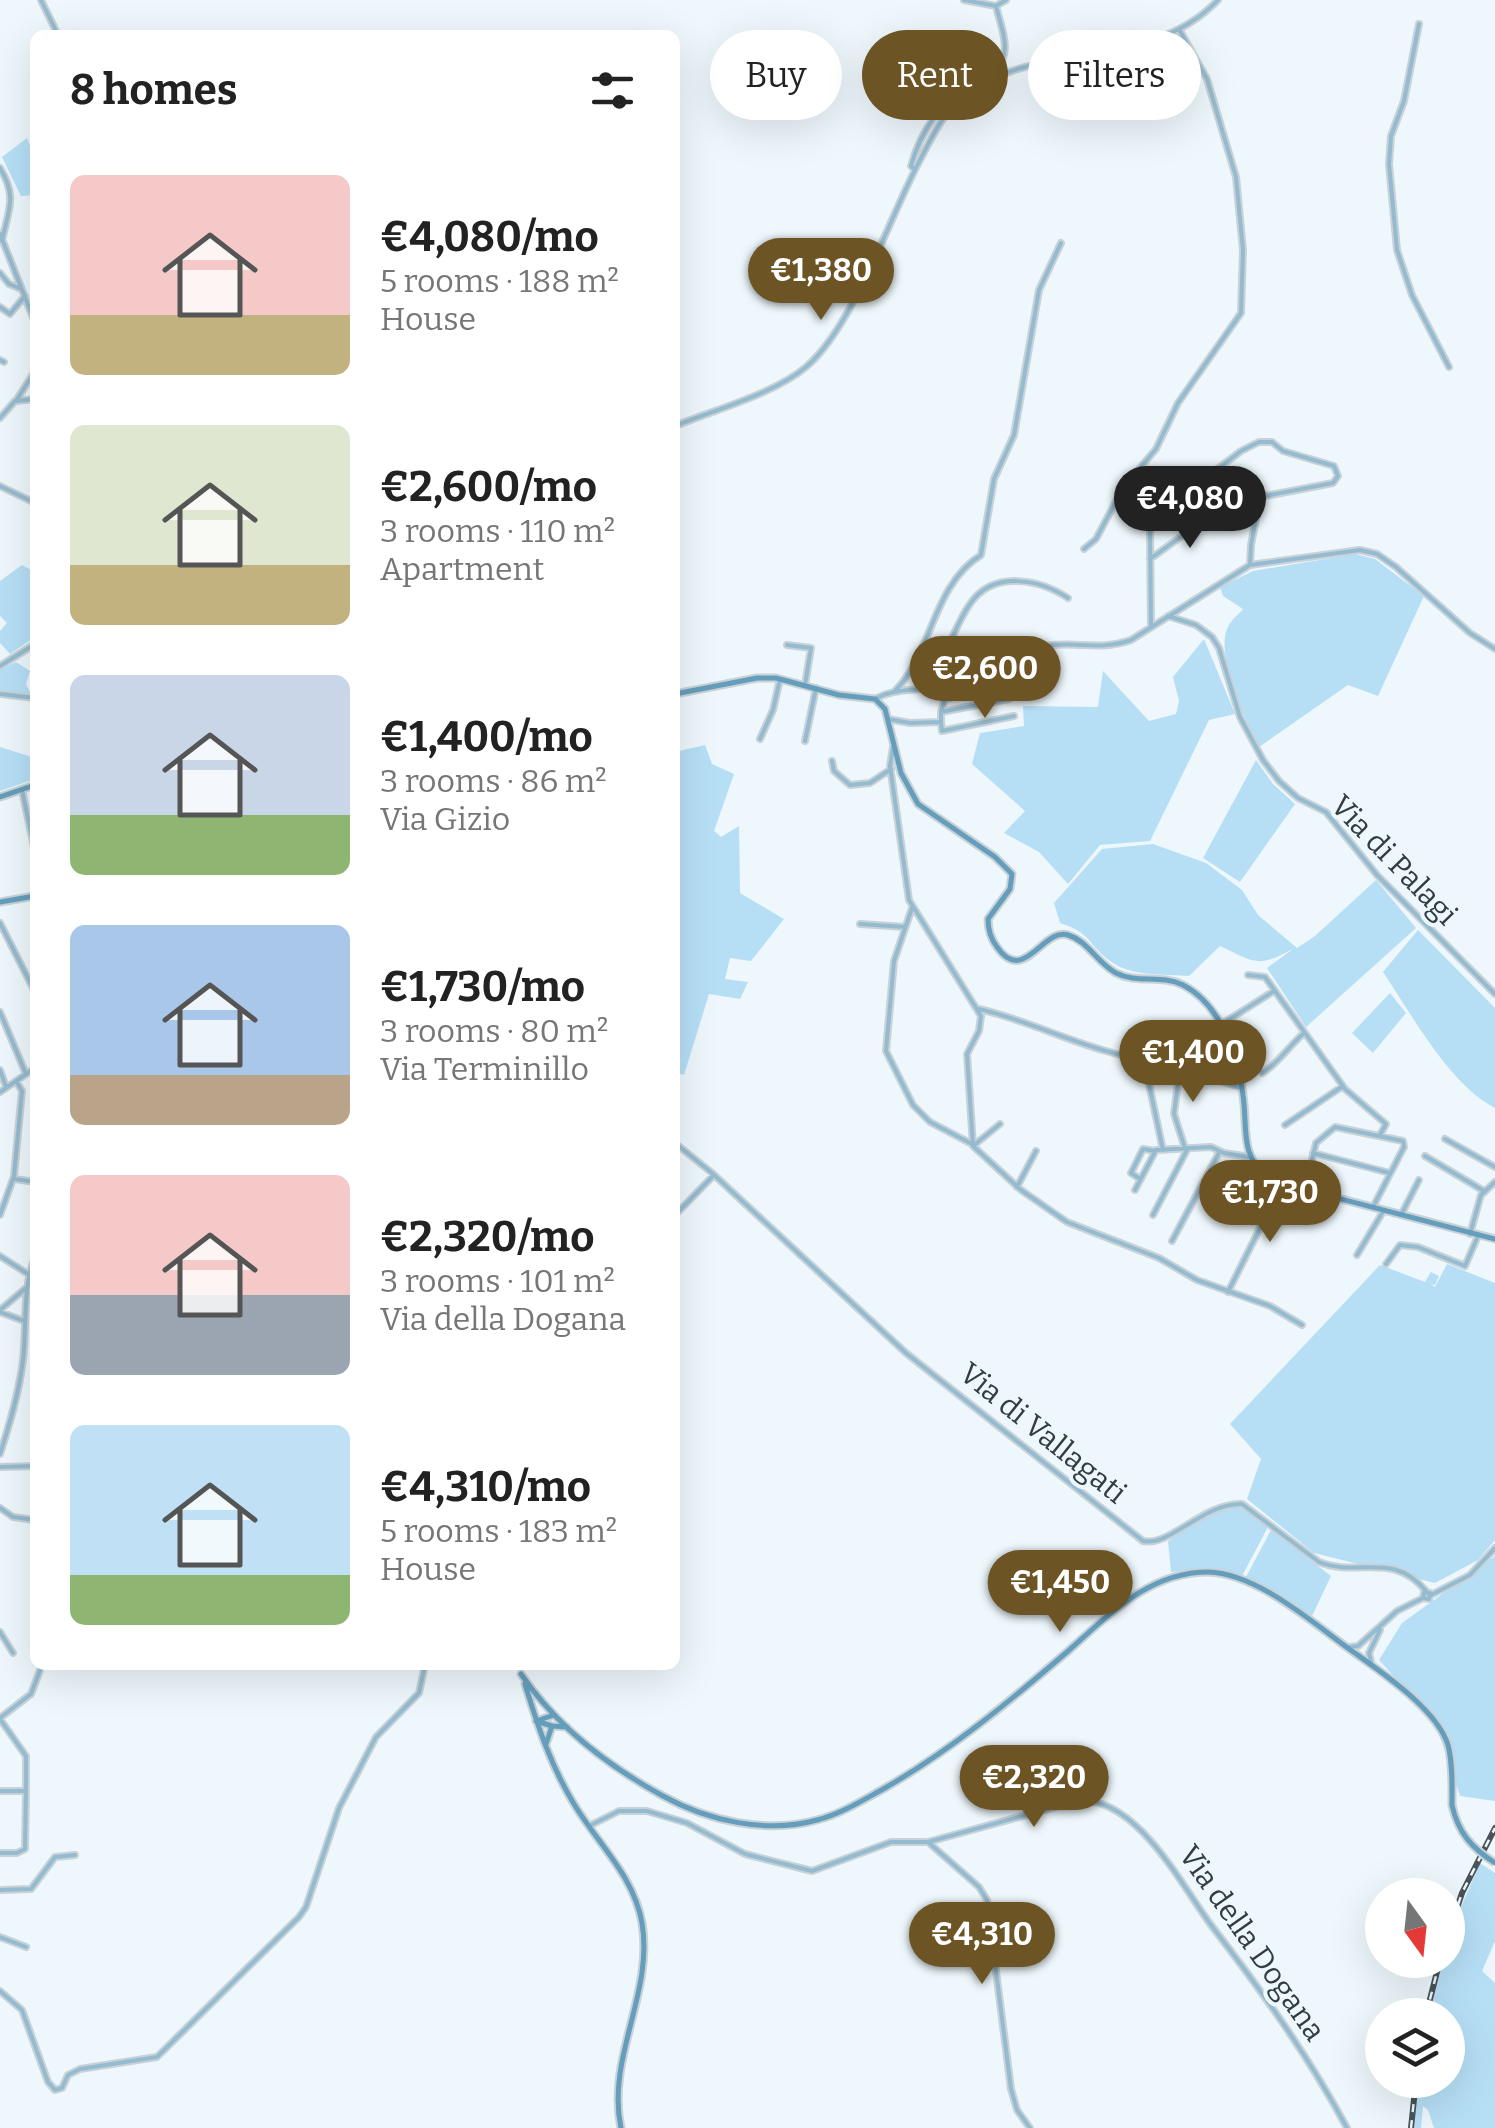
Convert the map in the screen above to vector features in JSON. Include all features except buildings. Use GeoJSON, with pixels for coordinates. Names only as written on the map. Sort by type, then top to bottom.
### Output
{"type":"FeatureCollection","features":[{"type":"Feature","properties":{"kind":"street"},"geometry":{"type":"LineString","coordinates":[[41,0],[56,30]]}},
{"type":"Feature","properties":{"kind":"street"},"geometry":{"type":"LineString","coordinates":[[964,0],[996,6],[1006,0]]}},
{"type":"Feature","properties":{"kind":"street"},"geometry":{"type":"LineString","coordinates":[[1180,30],[1218,0]]}},
{"type":"Feature","properties":{"kind":"street"},"geometry":{"type":"LineString","coordinates":[[914,170],[912,160],[935,115],[956,93],[1002,60],[1004,43],[996,6]]}},
{"type":"Feature","properties":{"kind":"street"},"geometry":{"type":"LineString","coordinates":[[1419,24],[1404,101],[1390,136],[1389,164],[1397,250],[1412,295],[1448,367]]}},
{"type":"Feature","properties":{"kind":"street"},"geometry":{"type":"LineString","coordinates":[[1084,550],[1096,539],[1123,488],[1156,449],[1178,403],[1241,313],[1244,250],[1236,177],[1201,68]]}},
{"type":"Feature","properties":{"kind":"street"},"geometry":{"type":"LineString","coordinates":[[680,424],[788,378],[817,356],[846,314],[941,120],[980,86],[1028,69]]}},
{"type":"Feature","properties":{"kind":"street"},"geometry":{"type":"LineString","coordinates":[[0,168],[11,196],[9,221],[1,235],[30,305]]}},
{"type":"Feature","properties":{"kind":"street"},"geometry":{"type":"LineString","coordinates":[[895,691],[911,671],[940,605],[965,569],[982,556],[990,493],[1014,434],[1036,299],[1061,243]]}},
{"type":"Feature","properties":{"kind":"street"},"geometry":{"type":"LineString","coordinates":[[0,273],[9,284],[21,289]]}},
{"type":"Feature","properties":{"kind":"street"},"geometry":{"type":"LineString","coordinates":[[0,308],[10,314],[26,299]]}},
{"type":"Feature","properties":{"kind":"street"},"geometry":{"type":"LineString","coordinates":[[0,418],[30,380]]}},
{"type":"Feature","properties":{"kind":"street"},"geometry":{"type":"LineString","coordinates":[[15,402],[30,400]]}},
{"type":"Feature","properties":{"kind":"street"},"geometry":{"type":"LineString","coordinates":[[1151,627],[1150,532],[1156,516],[1249,447],[1272,442],[1283,451],[1334,466],[1338,476],[1333,483],[1260,497],[1250,544],[1250,566]]}},
{"type":"Feature","properties":{"kind":"street"},"geometry":{"type":"LineString","coordinates":[[0,486],[30,501]]}},
{"type":"Feature","properties":{"kind":"street"},"geometry":{"type":"LineString","coordinates":[[1150,559],[1212,515]]}},
{"type":"Feature","properties":{"kind":"street"},"geometry":{"type":"LineString","coordinates":[[875,700],[895,691],[950,682],[1047,646],[1114,646],[1250,566],[1356,550],[1372,552],[1396,567],[1470,633],[1495,648]]}},
{"type":"Feature","properties":{"kind":"street"},"geometry":{"type":"LineString","coordinates":[[918,689],[920,682],[941,663],[971,602],[988,589],[1016,580],[1043,586],[1068,598]]}},
{"type":"Feature","properties":{"kind":"street","name":"Via di Palagi"},"geometry":{"type":"LineString","coordinates":[[1168,616],[1196,625],[1220,648],[1240,717],[1280,782],[1298,798],[1326,812],[1378,875],[1495,994]]}},
{"type":"Feature","properties":{"kind":"street"},"geometry":{"type":"LineString","coordinates":[[788,645],[811,648],[805,685]]}},
{"type":"Feature","properties":{"kind":"street"},"geometry":{"type":"LineString","coordinates":[[0,666],[30,647]]}},
{"type":"Feature","properties":{"kind":"street"},"geometry":{"type":"LineString","coordinates":[[680,693],[757,678],[780,679],[875,700],[886,710],[901,773],[918,804],[995,857],[1013,875],[1010,889],[987,922],[998,948],[1014,959],[1030,956],[1050,938],[1064,934],[1077,939],[1120,975],[1168,980],[1189,988],[1206,1004],[1227,1037],[1242,1088],[1252,1165],[1268,1180],[1495,1239]]}},
{"type":"Feature","properties":{"kind":"street"},"geometry":{"type":"LineString","coordinates":[[760,739],[774,710],[780,679]]}},
{"type":"Feature","properties":{"kind":"street"},"geometry":{"type":"LineString","coordinates":[[950,682],[952,698]]}},
{"type":"Feature","properties":{"kind":"street"},"geometry":{"type":"LineString","coordinates":[[945,699],[1011,683]]}},
{"type":"Feature","properties":{"kind":"street"},"geometry":{"type":"LineString","coordinates":[[942,684],[942,732],[1014,716]]}},
{"type":"Feature","properties":{"kind":"street"},"geometry":{"type":"LineString","coordinates":[[805,741],[816,688]]}},
{"type":"Feature","properties":{"kind":"street"},"geometry":{"type":"LineString","coordinates":[[0,694],[30,697]]}},
{"type":"Feature","properties":{"kind":"street"},"geometry":{"type":"LineString","coordinates":[[941,712],[1009,699]]}},
{"type":"Feature","properties":{"kind":"street"},"geometry":{"type":"LineString","coordinates":[[888,719],[940,722]]}},
{"type":"Feature","properties":{"kind":"street"},"geometry":{"type":"LineString","coordinates":[[894,741],[891,770],[904,881],[912,908],[979,1010],[979,1032],[967,1054],[972,1145]]}},
{"type":"Feature","properties":{"kind":"street"},"geometry":{"type":"LineString","coordinates":[[832,761],[834,772],[850,785],[870,783],[891,770]]}},
{"type":"Feature","properties":{"kind":"street"},"geometry":{"type":"LineString","coordinates":[[0,797],[30,787]]}},
{"type":"Feature","properties":{"kind":"street"},"geometry":{"type":"LineString","coordinates":[[22,790],[30,828]]}},
{"type":"Feature","properties":{"kind":"street"},"geometry":{"type":"LineString","coordinates":[[0,902],[30,897]]}},
{"type":"Feature","properties":{"kind":"street"},"geometry":{"type":"LineString","coordinates":[[912,908],[894,961],[885,1041],[887,1054],[913,1105],[930,1122],[972,1145],[1017,1187],[1068,1222],[1159,1258],[1198,1280],[1270,1306],[1302,1325]]}},
{"type":"Feature","properties":{"kind":"street"},"geometry":{"type":"LineString","coordinates":[[0,923],[30,982]]}},
{"type":"Feature","properties":{"kind":"street"},"geometry":{"type":"LineString","coordinates":[[860,924],[904,927]]}},
{"type":"Feature","properties":{"kind":"street"},"geometry":{"type":"LineString","coordinates":[[1248,974],[1266,977],[1343,1086],[1386,1124],[1380,1135]]}},
{"type":"Feature","properties":{"kind":"street"},"geometry":{"type":"LineString","coordinates":[[1225,1022],[1274,991]]}},
{"type":"Feature","properties":{"kind":"street"},"geometry":{"type":"LineString","coordinates":[[979,1010],[1039,1026],[1109,1052],[1180,1068],[1242,1088]]}},
{"type":"Feature","properties":{"kind":"street"},"geometry":{"type":"LineString","coordinates":[[0,1012],[26,1074]]}},
{"type":"Feature","properties":{"kind":"street"},"geometry":{"type":"LineString","coordinates":[[1258,1068],[1267,1072],[1303,1034]]}},
{"type":"Feature","properties":{"kind":"street"},"geometry":{"type":"LineString","coordinates":[[1153,1215],[1186,1148],[1174,1114],[1180,1068]]}},
{"type":"Feature","properties":{"kind":"street"},"geometry":{"type":"LineString","coordinates":[[0,1070],[6,1087]]}},
{"type":"Feature","properties":{"kind":"street"},"geometry":{"type":"LineString","coordinates":[[0,1092],[30,1071]]}},
{"type":"Feature","properties":{"kind":"street"},"geometry":{"type":"LineString","coordinates":[[0,1215],[14,1179],[22,1089],[16,1081]]}},
{"type":"Feature","properties":{"kind":"street"},"geometry":{"type":"LineString","coordinates":[[1149,1084],[1163,1150]]}},
{"type":"Feature","properties":{"kind":"street"},"geometry":{"type":"LineString","coordinates":[[1285,1126],[1343,1086]]}},
{"type":"Feature","properties":{"kind":"street"},"geometry":{"type":"LineString","coordinates":[[972,1145],[1000,1124]]}},
{"type":"Feature","properties":{"kind":"street"},"geometry":{"type":"LineString","coordinates":[[1305,1189],[1316,1142],[1335,1126],[1406,1143],[1373,1207]]}},
{"type":"Feature","properties":{"kind":"street"},"geometry":{"type":"LineString","coordinates":[[1444,1139],[1495,1167]]}},
{"type":"Feature","properties":{"kind":"street","name":"Via di Vallagati"},"geometry":{"type":"LineString","coordinates":[[680,1147],[906,1353],[1143,1541],[1158,1542],[1209,1511],[1239,1504],[1251,1508],[1322,1564],[1395,1569],[1411,1575],[1427,1595]]}},
{"type":"Feature","properties":{"kind":"street"},"geometry":{"type":"LineString","coordinates":[[1140,1180],[1131,1173],[1143,1150],[1211,1147],[1250,1157]]}},
{"type":"Feature","properties":{"kind":"street"},"geometry":{"type":"LineString","coordinates":[[1017,1187],[1036,1151]]}},
{"type":"Feature","properties":{"kind":"street"},"geometry":{"type":"LineString","coordinates":[[1135,1190],[1155,1151]]}},
{"type":"Feature","properties":{"kind":"street"},"geometry":{"type":"LineString","coordinates":[[1172,1240],[1220,1151]]}},
{"type":"Feature","properties":{"kind":"street"},"geometry":{"type":"LineString","coordinates":[[1313,1153],[1390,1173]]}},
{"type":"Feature","properties":{"kind":"street"},"geometry":{"type":"LineString","coordinates":[[1424,1156],[1484,1191]]}},
{"type":"Feature","properties":{"kind":"street"},"geometry":{"type":"LineString","coordinates":[[680,1210],[714,1175]]}},
{"type":"Feature","properties":{"kind":"street"},"geometry":{"type":"LineString","coordinates":[[14,1179],[30,1181]]}},
{"type":"Feature","properties":{"kind":"street"},"geometry":{"type":"LineString","coordinates":[[1401,1215],[1419,1180]]}},
{"type":"Feature","properties":{"kind":"street"},"geometry":{"type":"LineString","coordinates":[[1470,1234],[1484,1191],[1495,1182]]}},
{"type":"Feature","properties":{"kind":"street"},"geometry":{"type":"LineString","coordinates":[[1228,1292],[1282,1183]]}},
{"type":"Feature","properties":{"kind":"street"},"geometry":{"type":"LineString","coordinates":[[1357,1255],[1384,1210]]}},
{"type":"Feature","properties":{"kind":"street"},"geometry":{"type":"LineString","coordinates":[[1386,1264],[1400,1245],[1418,1246],[1465,1266],[1478,1236]]}},
{"type":"Feature","properties":{"kind":"street"},"geometry":{"type":"LineString","coordinates":[[0,1256],[28,1274]]}},
{"type":"Feature","properties":{"kind":"street"},"geometry":{"type":"LineString","coordinates":[[0,1454],[16,1403],[23,1361],[30,1269]]}},
{"type":"Feature","properties":{"kind":"street"},"geometry":{"type":"LineString","coordinates":[[26,1288],[0,1311],[26,1322]]}},
{"type":"Feature","properties":{"kind":"street"},"geometry":{"type":"LineString","coordinates":[[23,1361],[30,1363]]}},
{"type":"Feature","properties":{"kind":"street"},"geometry":{"type":"LineString","coordinates":[[0,1467],[30,1466]]}},
{"type":"Feature","properties":{"kind":"street"},"geometry":{"type":"LineString","coordinates":[[0,1508],[13,1517],[30,1519]]}},
{"type":"Feature","properties":{"kind":"street"},"geometry":{"type":"LineString","coordinates":[[1345,1646],[1358,1646],[1400,1608],[1467,1577],[1495,1548]]}},
{"type":"Feature","properties":{"kind":"street"},"geometry":{"type":"LineString","coordinates":[[522,1674],[567,1727],[630,1777],[689,1810],[731,1821],[800,1823],[822,1819],[854,1805],[937,1756],[1007,1703],[1128,1600],[1169,1578],[1204,1572],[1239,1578],[1373,1666],[1428,1713],[1443,1733],[1449,1750],[1452,1805],[1458,1824],[1469,1843],[1495,1863]]}},
{"type":"Feature","properties":{"kind":"street"},"geometry":{"type":"LineString","coordinates":[[1358,1656],[1368,1653],[1383,1625]]}},
{"type":"Feature","properties":{"kind":"street"},"geometry":{"type":"LineString","coordinates":[[0,1632],[13,1653]]}},
{"type":"Feature","properties":{"kind":"street"},"geometry":{"type":"LineString","coordinates":[[1358,1646],[1358,1656]]}},
{"type":"Feature","properties":{"kind":"street"},"geometry":{"type":"LineString","coordinates":[[1368,1653],[1373,1666]]}},
{"type":"Feature","properties":{"kind":"street"},"geometry":{"type":"LineString","coordinates":[[0,1853],[17,1854],[25,1849],[26,1756],[0,1718],[29,1696],[40,1670]]}},
{"type":"Feature","properties":{"kind":"street"},"geometry":{"type":"LineString","coordinates":[[0,1991],[22,2010],[48,2082],[56,2090],[77,2070],[156,2057],[302,1914],[338,1810],[376,1738],[419,1693],[424,1670]]}},
{"type":"Feature","properties":{"kind":"street"},"geometry":{"type":"LineString","coordinates":[[520,1670],[548,1756],[627,1882],[643,1927],[636,1996],[619,2072],[621,2128]]}},
{"type":"Feature","properties":{"kind":"street"},"geometry":{"type":"LineString","coordinates":[[536,1720],[554,1715]]}},
{"type":"Feature","properties":{"kind":"street"},"geometry":{"type":"LineString","coordinates":[[536,1720],[567,1727]]}},
{"type":"Feature","properties":{"kind":"street"},"geometry":{"type":"LineString","coordinates":[[548,1756],[546,1741],[552,1726]]}},
{"type":"Feature","properties":{"kind":"street"},"geometry":{"type":"LineString","coordinates":[[0,1791],[26,1791]]}},
{"type":"Feature","properties":{"kind":"street","name":"Via della Dogana"},"geometry":{"type":"LineString","coordinates":[[589,1826],[623,1810],[652,1812],[692,1825],[741,1853],[808,1871],[833,1866],[890,1842],[928,1842],[1079,1801],[1096,1802],[1116,1811],[1174,1868],[1286,2024],[1346,2128]]}},
{"type":"Feature","properties":{"kind":"street"},"geometry":{"type":"LineString","coordinates":[[928,1842],[980,1887],[986,1898],[1013,2099],[1030,2128]]}},
{"type":"Feature","properties":{"kind":"street"},"geometry":{"type":"LineString","coordinates":[[0,1890],[34,1887],[55,1857],[76,1855]]}},
{"type":"Feature","properties":{"kind":"street"},"geometry":{"type":"LineString","coordinates":[[0,1937],[26,1948]]}},
{"type":"Feature","properties":{"kind":"shaded area"},"geometry":{"type":"Polygon","coordinates":[[[27,138],[30,195],[21,196],[2,157],[27,138]]]}},
{"type":"Feature","properties":{"kind":"shaded area"},"geometry":{"type":"Polygon","coordinates":[[[1355,554],[1375,559],[1424,596],[1378,696],[1348,685],[1259,747],[1233,687],[1225,653],[1228,627],[1243,609],[1223,596],[1220,587],[1253,571],[1355,554]]]}},
{"type":"Feature","properties":{"kind":"shaded area"},"geometry":{"type":"Polygon","coordinates":[[[22,565],[30,569],[30,640],[10,654],[0,643],[0,631],[7,623],[0,616],[0,581],[22,565]]]}},
{"type":"Feature","properties":{"kind":"shaded area"},"geometry":{"type":"Polygon","coordinates":[[[1204,639],[1235,714],[1209,720],[1150,841],[1100,845],[1068,884],[1039,852],[1004,833],[1025,811],[972,764],[980,733],[1024,726],[1023,706],[1098,707],[1103,671],[1149,721],[1176,714],[1179,701],[1173,677],[1204,639]]]}},
{"type":"Feature","properties":{"kind":"shaded area"},"geometry":{"type":"Polygon","coordinates":[[[16,662],[30,671],[26,684],[30,696],[0,693],[0,670],[16,662]]]}},
{"type":"Feature","properties":{"kind":"shaded area"},"geometry":{"type":"Polygon","coordinates":[[[705,745],[712,764],[734,774],[714,831],[721,837],[739,826],[740,893],[784,919],[751,961],[730,958],[725,979],[748,982],[740,999],[709,994],[684,1075],[680,1074],[680,751],[705,745]]]}},
{"type":"Feature","properties":{"kind":"shaded area"},"geometry":{"type":"Polygon","coordinates":[[[0,747],[30,756],[30,781],[0,791],[0,747]]]}},
{"type":"Feature","properties":{"kind":"shaded area"},"geometry":{"type":"Polygon","coordinates":[[[1256,760],[1273,784],[1295,804],[1240,882],[1203,858],[1256,760]]]}},
{"type":"Feature","properties":{"kind":"shaded area"},"geometry":{"type":"Polygon","coordinates":[[[1153,844],[1206,863],[1242,890],[1258,915],[1297,948],[1376,880],[1416,928],[1306,1027],[1267,968],[1293,949],[1256,961],[1220,946],[1189,976],[1148,974],[1119,966],[1084,935],[1060,923],[1054,903],[1102,849],[1153,844]]]}},
{"type":"Feature","properties":{"kind":"shaded area"},"geometry":{"type":"Polygon","coordinates":[[[1418,930],[1495,1008],[1495,1108],[1447,1066],[1383,972],[1418,930]]]}},
{"type":"Feature","properties":{"kind":"shaded area"},"geometry":{"type":"Polygon","coordinates":[[[1390,993],[1406,1013],[1373,1053],[1352,1033],[1390,993]]]}},
{"type":"Feature","properties":{"kind":"shaded area"},"geometry":{"type":"Polygon","coordinates":[[[1447,1264],[1495,1283],[1495,1540],[1478,1560],[1435,1583],[1314,1553],[1247,1499],[1261,1459],[1230,1424],[1380,1265],[1425,1282],[1431,1272],[1439,1276],[1435,1285],[1431,1284],[1435,1287],[1447,1264]]]}},
{"type":"Feature","properties":{"kind":"shaded area"},"geometry":{"type":"Polygon","coordinates":[[[1228,1507],[1246,1507],[1269,1525],[1242,1576],[1222,1569],[1171,1572],[1168,1541],[1228,1507]]]}},
{"type":"Feature","properties":{"kind":"shaded area"},"geometry":{"type":"Polygon","coordinates":[[[1271,1530],[1331,1576],[1312,1616],[1246,1577],[1271,1530]]]}},
{"type":"Feature","properties":{"kind":"shaded area"},"geometry":{"type":"Polygon","coordinates":[[[1495,1556],[1495,1801],[1460,1796],[1435,1722],[1379,1660],[1402,1623],[1495,1556]]]}},
{"type":"Feature","properties":{"kind":"shaded area"},"geometry":{"type":"Polygon","coordinates":[[[1480,1863],[1495,1873],[1495,1941],[1482,1971],[1495,1983],[1495,2128],[1434,2128],[1423,2106],[1421,2128],[1414,2128],[1416,2098],[1465,2098],[1465,1998],[1433,1998],[1438,1978],[1465,1978],[1465,1898],[1480,1863]]]}},
{"type":"Feature","properties":{"kind":"railway"},"geometry":{"type":"LineString","coordinates":[[1465,1887],[1495,1828]]}},
{"type":"Feature","properties":{"kind":"railway"},"geometry":{"type":"LineString","coordinates":[[1430,1998],[1435,1978]]}},
{"type":"Feature","properties":{"kind":"railway"},"geometry":{"type":"LineString","coordinates":[[1411,2128],[1414,2098]]}}]}
